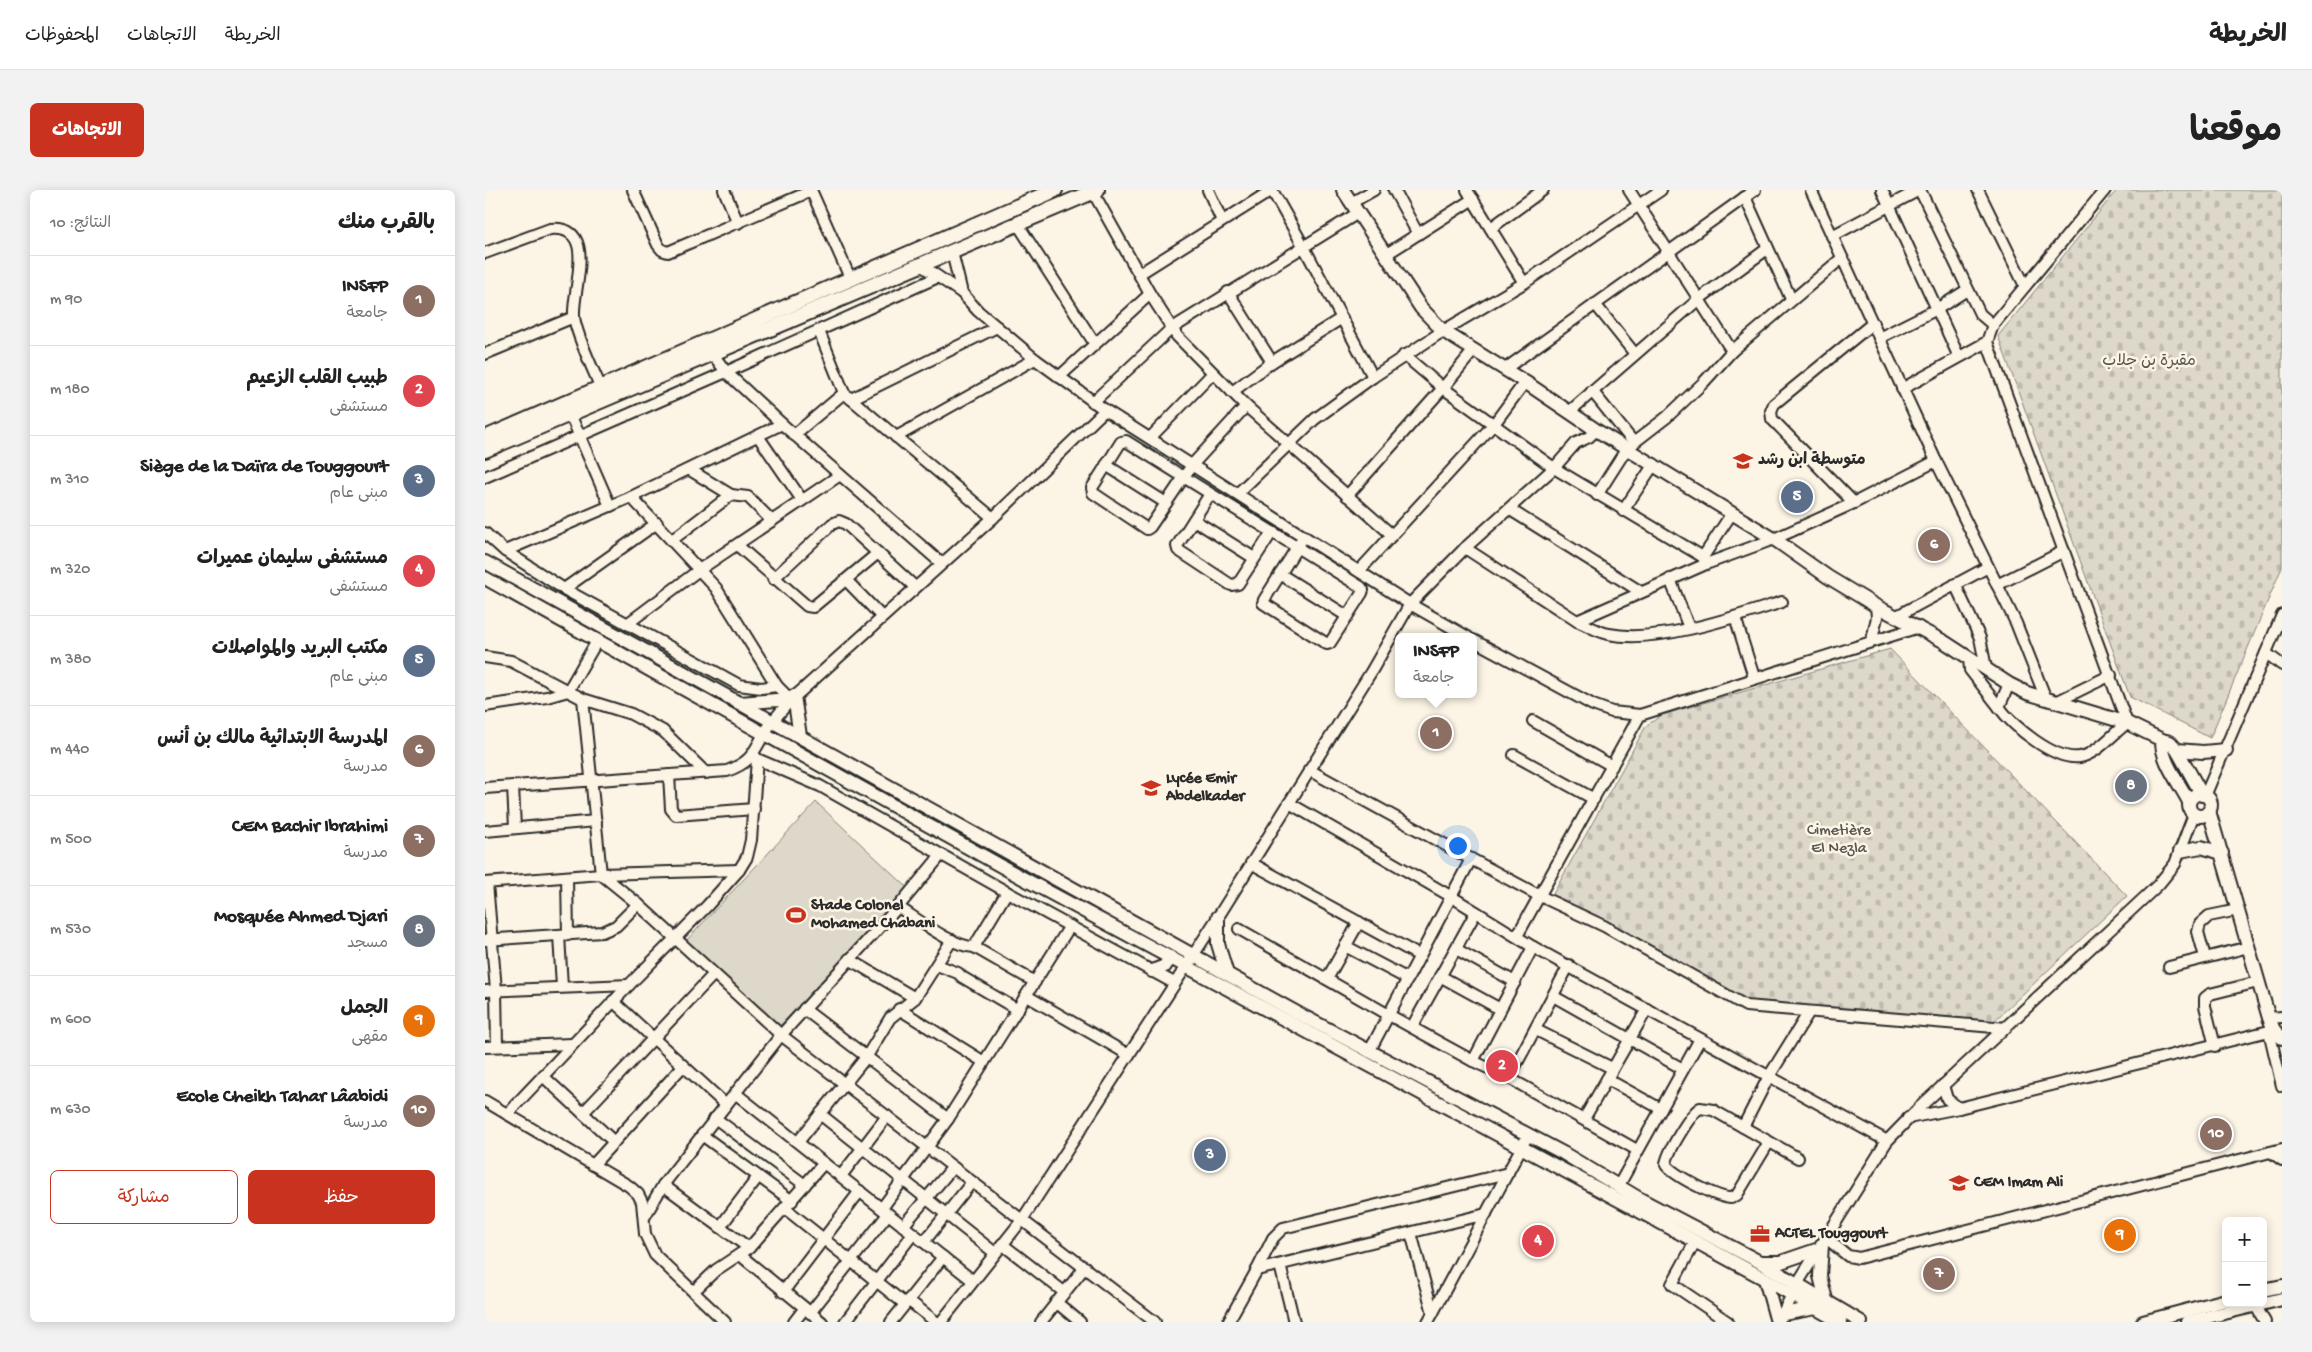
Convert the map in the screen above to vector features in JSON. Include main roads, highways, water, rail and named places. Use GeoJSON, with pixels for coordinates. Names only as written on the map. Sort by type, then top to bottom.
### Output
{"type":"FeatureCollection","features":[{"type":"Feature","properties":{"kind":"highway"},"geometry":{"type":"LineString","coordinates":[[485,438],[1055,190]]}},
{"type":"Feature","properties":{"kind":"highway"},"geometry":{"type":"LineString","coordinates":[[485,450],[1095,191]]}},
{"type":"Feature","properties":{"kind":"main road"},"geometry":{"type":"LineString","coordinates":[[1343,190],[1421,308],[1443,331],[1505,369],[1591,426],[1631,445],[1654,464],[1876,606],[1919,627],[2009,684],[2051,701],[2127,723],[2170,742],[2177,750],[2204,795],[2210,801],[2209,810],[2273,1029]]}},
{"type":"Feature","properties":{"kind":"main road"},"geometry":{"type":"LineString","coordinates":[[485,562],[800,736],[1521,1148],[1765,1279],[1794,1289]]}},
{"type":"Feature","properties":{"kind":"main road"},"geometry":{"type":"LineString","coordinates":[[485,578],[1019,876],[1170,957],[1190,960],[1227,974],[1369,1052],[1528,1135],[1619,1185],[1640,1199],[1760,1262],[1794,1289],[1822,1306],[1861,1322]]}},
{"type":"Feature","properties":{"kind":"main road"},"geometry":{"type":"LineString","coordinates":[[740,703],[791,699],[800,736]]}},
{"type":"Feature","properties":{"kind":"main road"},"geometry":{"type":"LineString","coordinates":[[2162,740],[2162,748],[2189,802],[2190,809],[2194,814],[2201,816],[2209,810]]}},
{"type":"Feature","properties":{"kind":"main road"},"geometry":{"type":"LineString","coordinates":[[2177,750],[2203,752],[2226,750]]}},
{"type":"Feature","properties":{"kind":"main road"},"geometry":{"type":"LineString","coordinates":[[2189,802],[2196,795],[2204,795]]}},
{"type":"Feature","properties":{"kind":"main road"},"geometry":{"type":"LineString","coordinates":[[2180,851],[2201,848],[2222,853]]}},
{"type":"Feature","properties":{"kind":"main road"},"geometry":{"type":"LineString","coordinates":[[1219,917],[1218,944],[1227,974]]}},
{"type":"Feature","properties":{"kind":"main road"},"geometry":{"type":"LineString","coordinates":[[1153,971],[1165,966],[1170,957]]}},
{"type":"Feature","properties":{"kind":"main road"},"geometry":{"type":"LineString","coordinates":[[1760,1262],[1781,1262],[1822,1244],[1820,1276],[1822,1306],[1840,1322]]}},
{"type":"Feature","properties":{"kind":"main road"},"geometry":{"type":"LineString","coordinates":[[1765,1279],[1779,1319],[1822,1306]]}},
{"type":"Feature","properties":{"kind":"main road"},"geometry":{"type":"LineString","coordinates":[[2267,1289],[2282,1286]]}},
{"type":"Feature","properties":{"kind":"main road"},"geometry":{"type":"LineString","coordinates":[[2267,1302],[2282,1299]]}},
{"type":"Feature","properties":{"kind":"main road"},"geometry":{"type":"LineString","coordinates":[[2143,1322],[2222,1301]]}},
{"type":"Feature","properties":{"kind":"main road"},"geometry":{"type":"LineString","coordinates":[[2187,1322],[2246,1307]]}},
{"type":"Feature","properties":{"kind":"place","name":"متوسطة ابن رشد"},"geometry":{"type":"Point","coordinates":[1743,461]}},
{"type":"Feature","properties":{"kind":"place","name":"مكتب البريد والمواصلات"},"geometry":{"type":"Point","coordinates":[1797,497]}},
{"type":"Feature","properties":{"kind":"place","name":"المدرسة الابتدائية مالك بن أنس"},"geometry":{"type":"Point","coordinates":[1934,545]}},
{"type":"Feature","properties":{"kind":"place","name":"INSFP"},"geometry":{"type":"Point","coordinates":[1436,733]}},
{"type":"Feature","properties":{"kind":"place","name":"Mosquée Ahmed Djari"},"geometry":{"type":"Point","coordinates":[2131,786]}},
{"type":"Feature","properties":{"kind":"place","name":"Lycée Emir Abdelkader"},"geometry":{"type":"Point","coordinates":[1151,788]}},
{"type":"Feature","properties":{"kind":"place","name":"Stade Colonel Mohamed Chabani"},"geometry":{"type":"Point","coordinates":[796,915]}},
{"type":"Feature","properties":{"kind":"place","name":"طبيب القلب الزعيم"},"geometry":{"type":"Point","coordinates":[1502,1066]}},
{"type":"Feature","properties":{"kind":"place","name":"Ecole Cheikh Tahar Lâabidi"},"geometry":{"type":"Point","coordinates":[2216,1134]}},
{"type":"Feature","properties":{"kind":"place","name":"Siège de la Daïra de Touggourt"},"geometry":{"type":"Point","coordinates":[1210,1155]}},
{"type":"Feature","properties":{"kind":"place","name":"CEM Imam Ali"},"geometry":{"type":"Point","coordinates":[1959,1183]}},
{"type":"Feature","properties":{"kind":"place","name":"ACTEL Touggourt"},"geometry":{"type":"Point","coordinates":[1760,1234]}},
{"type":"Feature","properties":{"kind":"place","name":"الجمل"},"geometry":{"type":"Point","coordinates":[2120,1235]}},
{"type":"Feature","properties":{"kind":"place","name":"مستشفى سليمان عميرات"},"geometry":{"type":"Point","coordinates":[1538,1241]}},
{"type":"Feature","properties":{"kind":"place","name":"CEM Bachir Ibrahimi"},"geometry":{"type":"Point","coordinates":[1939,1274]}},
{"type":"Feature","properties":{"kind":"park label","name":"مقبرة بن جلاب"},"geometry":{"type":"Point","coordinates":[2149,362]}},
{"type":"Feature","properties":{"kind":"park label","name":"Cimetière El Nezla"},"geometry":{"type":"Point","coordinates":[1839,840]}}]}
